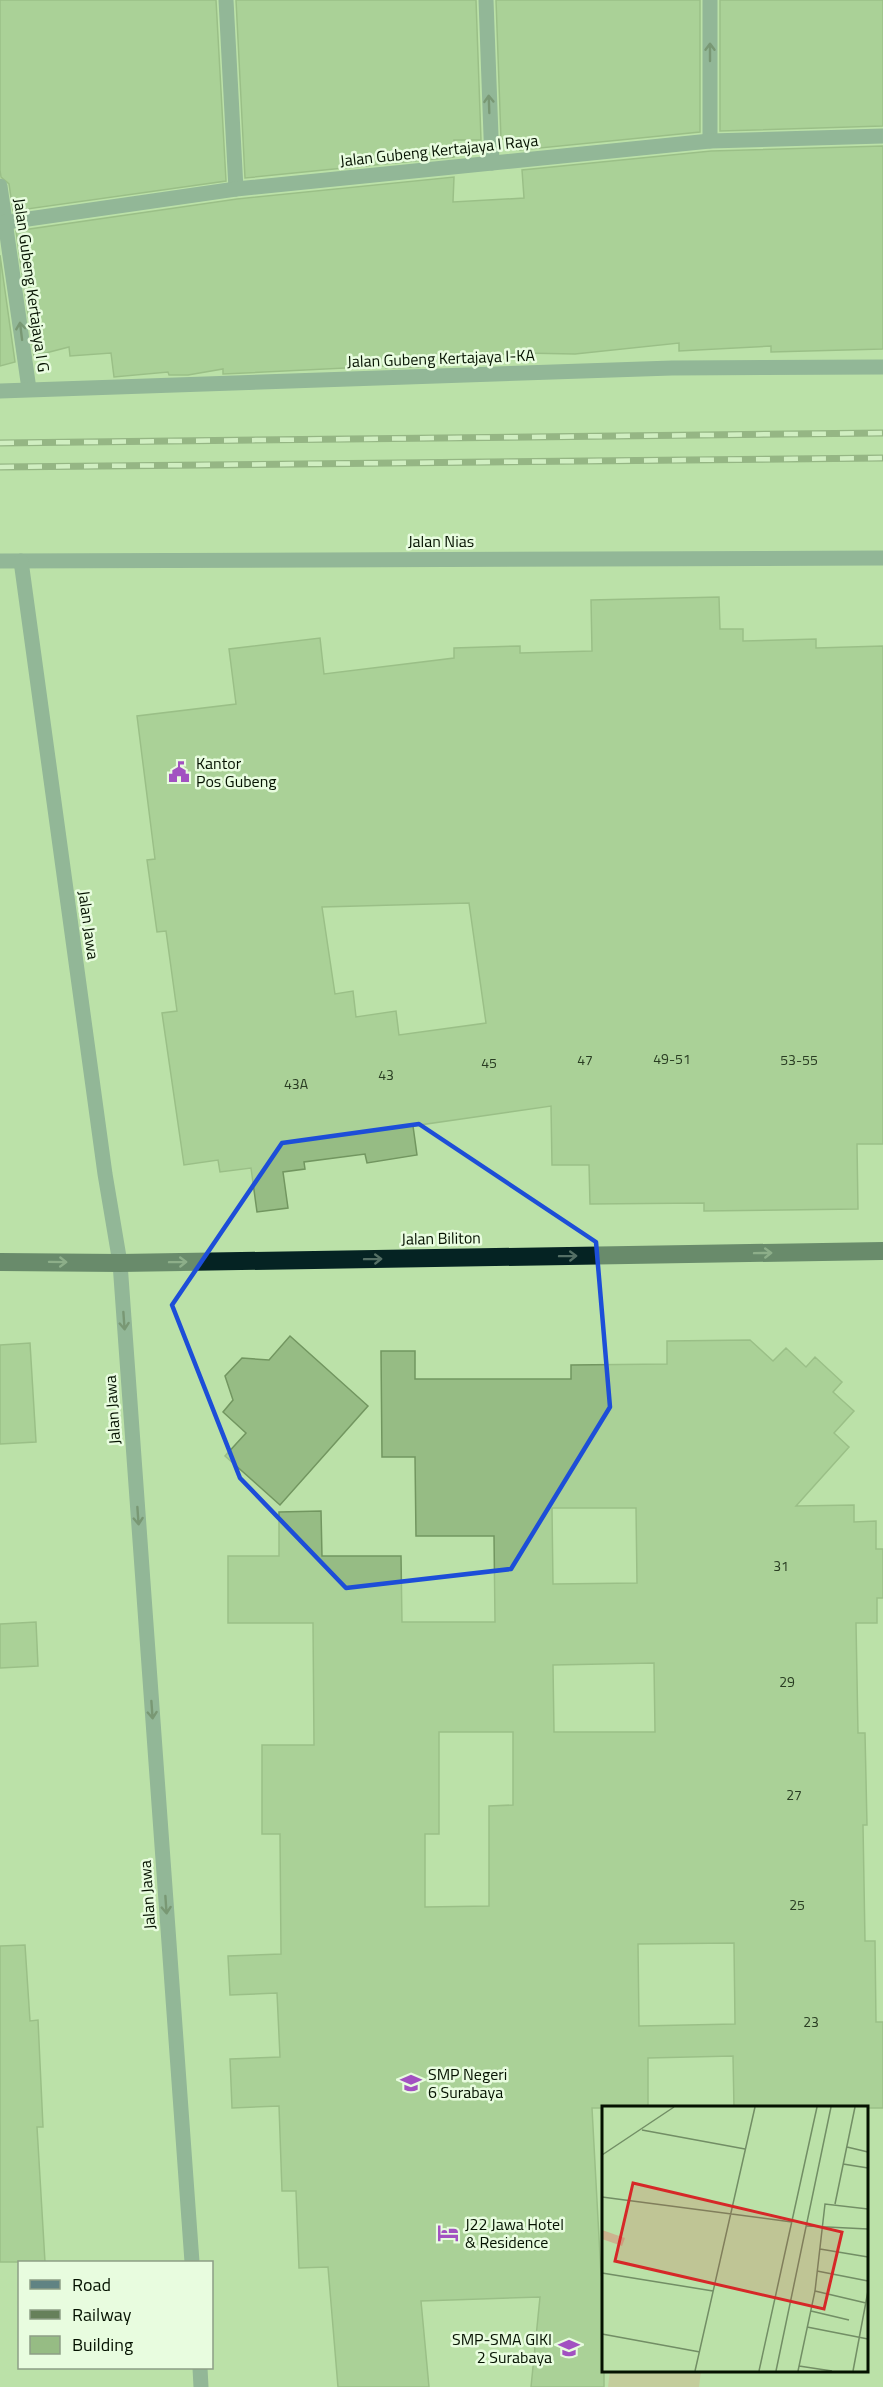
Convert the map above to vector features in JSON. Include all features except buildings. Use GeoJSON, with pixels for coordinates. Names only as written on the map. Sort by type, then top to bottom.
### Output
{"type":"FeatureCollection","features":[{"type":"Feature","properties":{"kind":"highway","name":"Jalan Biliton"},"geometry":{"type":"LineString","coordinates":[[0,1262],[120,1263],[883,1251]]}},
{"type":"Feature","properties":{"kind":"street"},"geometry":{"type":"LineString","coordinates":[[226,0],[236,189]]}},
{"type":"Feature","properties":{"kind":"street"},"geometry":{"type":"LineString","coordinates":[[486,0],[492,163]]}},
{"type":"Feature","properties":{"kind":"street"},"geometry":{"type":"LineString","coordinates":[[710,0],[710,141]]}},
{"type":"Feature","properties":{"kind":"street","name":"Jalan Gubeng Kertajaya I Raya"},"geometry":{"type":"LineString","coordinates":[[4,223],[236,189],[710,141],[883,136]]}},
{"type":"Feature","properties":{"kind":"street","name":"Jalan Gubeng Kertajaya I G"},"geometry":{"type":"LineString","coordinates":[[0,186],[29,389]]}},
{"type":"Feature","properties":{"kind":"street","name":"Jalan Gubeng Kertajaya I-KA"},"geometry":{"type":"LineString","coordinates":[[0,391],[660,369],[883,367]]}},
{"type":"Feature","properties":{"kind":"street","name":"Jalan Nias"},"geometry":{"type":"LineString","coordinates":[[0,561],[883,558]]}},
{"type":"Feature","properties":{"kind":"street","name":"Jalan Jawa"},"geometry":{"type":"LineString","coordinates":[[21,561],[105,1174],[120,1263],[192,2261]]}},
{"type":"Feature","properties":{"kind":"street"},"geometry":{"type":"LineString","coordinates":[[200,2369],[201,2387]]}},
{"type":"Feature","properties":{"kind":"highlighted area"},"geometry":{"type":"Polygon","coordinates":[[[419,1124],[596,1242],[610,1407],[511,1569],[346,1588],[240,1478],[172,1305],[282,1143],[419,1124]]]}},
{"type":"Feature","properties":{"kind":"shaded area"},"geometry":{"type":"Polygon","coordinates":[[[610,2372],[701,2372],[699,2387],[608,2387],[610,2372]]]}},
{"type":"Feature","properties":{"kind":"railway"},"geometry":{"type":"LineString","coordinates":[[0,443],[883,433]]}},
{"type":"Feature","properties":{"kind":"railway"},"geometry":{"type":"LineString","coordinates":[[0,467],[883,458]]}},
{"type":"Feature","properties":{"kind":"place","name":"Kantor Pos Gubeng"},"geometry":{"type":"Point","coordinates":[179,772]}},
{"type":"Feature","properties":{"kind":"place","name":"SMP Negeri 6 Surabaya"},"geometry":{"type":"Point","coordinates":[411,2083]}},
{"type":"Feature","properties":{"kind":"place","name":"J22 Jawa Hotel & Residence"},"geometry":{"type":"Point","coordinates":[448,2233]}},
{"type":"Feature","properties":{"kind":"place","name":"SMP-SMA GIKI 2 Surabaya"},"geometry":{"type":"Point","coordinates":[569,2348]}}]}
